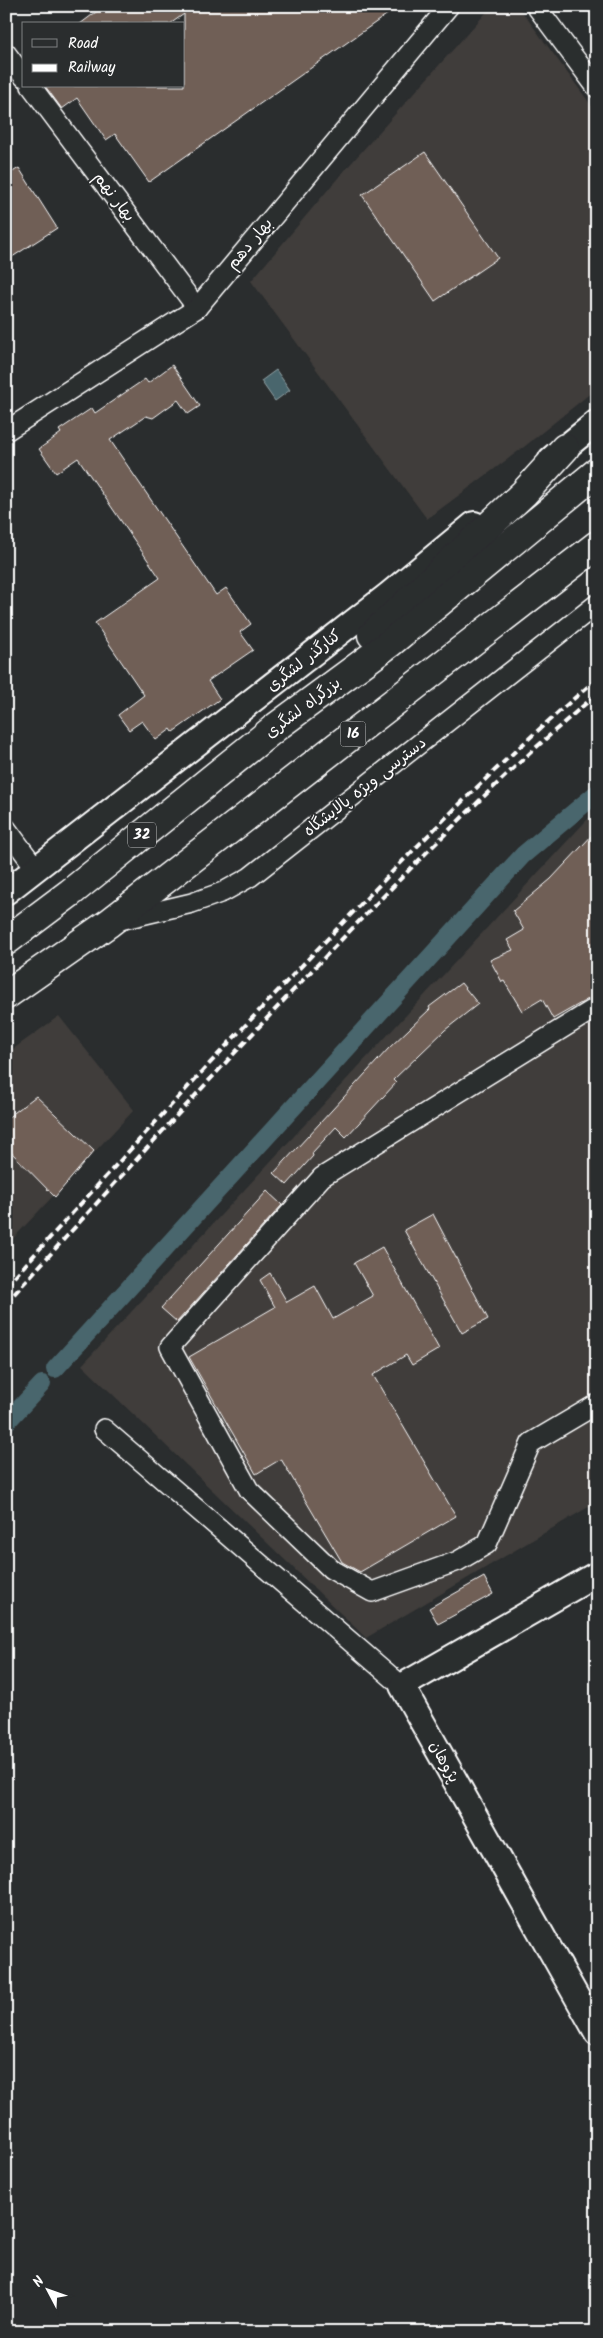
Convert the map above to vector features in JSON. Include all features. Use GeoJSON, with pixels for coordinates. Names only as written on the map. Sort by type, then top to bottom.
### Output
{"type":"FeatureCollection","features":[{"type":"Feature","properties":{"kind":"highway"},"geometry":{"type":"LineString","coordinates":[[276,727],[489,527],[524,493],[565,448]]}},
{"type":"Feature","properties":{"kind":"highway","name":"بزرگراه لشگری"},"geometry":{"type":"LineString","coordinates":[[6,941],[70,893],[276,727],[390,643],[597,472]]}},
{"type":"Feature","properties":{"kind":"highway","name":"16"},"geometry":{"type":"LineString","coordinates":[[109,923],[597,545]]}},
{"type":"Feature","properties":{"kind":"highway"},"geometry":{"type":"LineString","coordinates":[[6,995],[109,923]]}},
{"type":"Feature","properties":{"kind":"main road","name":"کنارگذر لشگری"},"geometry":{"type":"LineString","coordinates":[[6,892],[37,870],[388,595],[597,422]]}},
{"type":"Feature","properties":{"kind":"main road"},"geometry":{"type":"LineString","coordinates":[[402,1686],[597,1574]]}},
{"type":"Feature","properties":{"kind":"main road","name":"پژوهان"},"geometry":{"type":"LineString","coordinates":[[402,1686],[597,2033]]}},
{"type":"Feature","properties":{"kind":"street","name":"بهار دهم"},"geometry":{"type":"LineString","coordinates":[[6,431],[197,308],[449,6]]}},
{"type":"Feature","properties":{"kind":"street"},"geometry":{"type":"LineString","coordinates":[[536,6],[597,88]]}},
{"type":"Feature","properties":{"kind":"street"},"geometry":{"type":"LineString","coordinates":[[6,53],[22,74]]}},
{"type":"Feature","properties":{"kind":"street","name":"بهار نهم"},"geometry":{"type":"LineString","coordinates":[[32,88],[197,308]]}},
{"type":"Feature","properties":{"kind":"street","name":"دسترسی ویژه پالایشگاه"},"geometry":{"type":"LineString","coordinates":[[109,923],[192,903],[224,892],[250,877],[597,604]]}},
{"type":"Feature","properties":{"kind":"street"},"geometry":{"type":"LineString","coordinates":[[6,828],[37,870]]}},
{"type":"Feature","properties":{"kind":"street"},"geometry":{"type":"LineString","coordinates":[[597,1006],[322,1177],[170,1347],[249,1490],[331,1569],[372,1592],[458,1562],[487,1544],[531,1443],[597,1404]]}},
{"type":"Feature","properties":{"kind":"street"},"geometry":{"type":"LineString","coordinates":[[104,1430],[402,1686]]}},
{"type":"Feature","properties":{"kind":"shaded area"},"geometry":{"type":"Polygon","coordinates":[[[492,6],[518,6],[597,113],[597,388],[524,447],[427,519],[251,281],[337,179],[492,6]]]}},
{"type":"Feature","properties":{"kind":"shaded area"},"geometry":{"type":"Polygon","coordinates":[[[597,809],[597,1502],[366,1638],[82,1365],[597,809]]]}},
{"type":"Feature","properties":{"kind":"shaded area"},"geometry":{"type":"Polygon","coordinates":[[[59,1016],[134,1110],[6,1246],[6,1054],[59,1016]]]}},
{"type":"Feature","properties":{"kind":"water"},"geometry":{"type":"Polygon","coordinates":[[[276,370],[290,390],[275,401],[261,381],[276,370]]]}},
{"type":"Feature","properties":{"kind":"building"},"geometry":{"type":"Polygon","coordinates":[[[104,6],[399,6],[149,182],[115,134],[106,140],[77,98],[62,109],[46,88],[185,88],[184,14],[173,22],[83,22],[104,6]]]}},
{"type":"Feature","properties":{"kind":"building"},"geometry":{"type":"Polygon","coordinates":[[[425,152],[498,258],[435,301],[362,195],[425,152]]]}},
{"type":"Feature","properties":{"kind":"building"},"geometry":{"type":"Polygon","coordinates":[[[19,168],[57,228],[6,261],[6,176],[19,168]]]}},
{"type":"Feature","properties":{"kind":"building"},"geometry":{"type":"Polygon","coordinates":[[[172,365],[200,406],[188,414],[178,400],[153,418],[146,416],[110,440],[216,595],[226,588],[251,624],[240,632],[253,650],[208,681],[220,699],[173,732],[171,729],[156,740],[142,721],[129,730],[118,715],[144,695],[95,623],[160,578],[78,458],[56,473],[39,449],[61,433],[59,430],[92,408],[95,413],[145,379],[148,383],[172,365]]]}},
{"type":"Feature","properties":{"kind":"building"},"geometry":{"type":"Polygon","coordinates":[[[597,830],[597,994],[553,1019],[542,999],[522,1011],[504,981],[502,982],[490,960],[513,950],[507,940],[524,930],[513,911],[551,879],[597,830]]]}},
{"type":"Feature","properties":{"kind":"building"},"geometry":{"type":"Polygon","coordinates":[[[461,983],[478,1004],[445,1030],[393,1080],[396,1083],[346,1137],[336,1127],[312,1153],[313,1156],[287,1185],[274,1173],[389,1048],[430,1009],[429,1007],[461,983]]]}},
{"type":"Feature","properties":{"kind":"building"},"geometry":{"type":"Polygon","coordinates":[[[36,1096],[94,1151],[55,1197],[6,1147],[6,1119],[36,1096]]]}},
{"type":"Feature","properties":{"kind":"building"},"geometry":{"type":"Polygon","coordinates":[[[267,1191],[282,1205],[177,1322],[161,1308],[267,1191]]]}},
{"type":"Feature","properties":{"kind":"building"},"geometry":{"type":"Polygon","coordinates":[[[433,1214],[488,1319],[462,1333],[404,1230],[433,1214]]]}},
{"type":"Feature","properties":{"kind":"building"},"geometry":{"type":"Polygon","coordinates":[[[382,1247],[439,1349],[412,1365],[406,1355],[373,1375],[456,1516],[360,1572],[342,1562],[281,1459],[256,1474],[189,1357],[275,1307],[260,1280],[270,1273],[287,1302],[315,1286],[333,1319],[373,1296],[354,1263],[382,1247]]]}},
{"type":"Feature","properties":{"kind":"building"},"geometry":{"type":"Polygon","coordinates":[[[484,1577],[493,1594],[438,1624],[429,1608],[484,1577]]]}},
{"type":"Feature","properties":{"kind":"waterway"},"geometry":{"type":"LineString","coordinates":[[55,1369],[523,855],[597,793]]}},
{"type":"Feature","properties":{"kind":"waterway"},"geometry":{"type":"LineString","coordinates":[[6,1423],[42,1384]]}},
{"type":"Feature","properties":{"kind":"railway"},"geometry":{"type":"LineString","coordinates":[[6,1286],[211,1062],[399,865],[496,769],[597,679]]}},
{"type":"Feature","properties":{"kind":"railway"},"geometry":{"type":"LineString","coordinates":[[6,1303],[215,1074],[373,907],[498,783],[597,694]]}}]}
